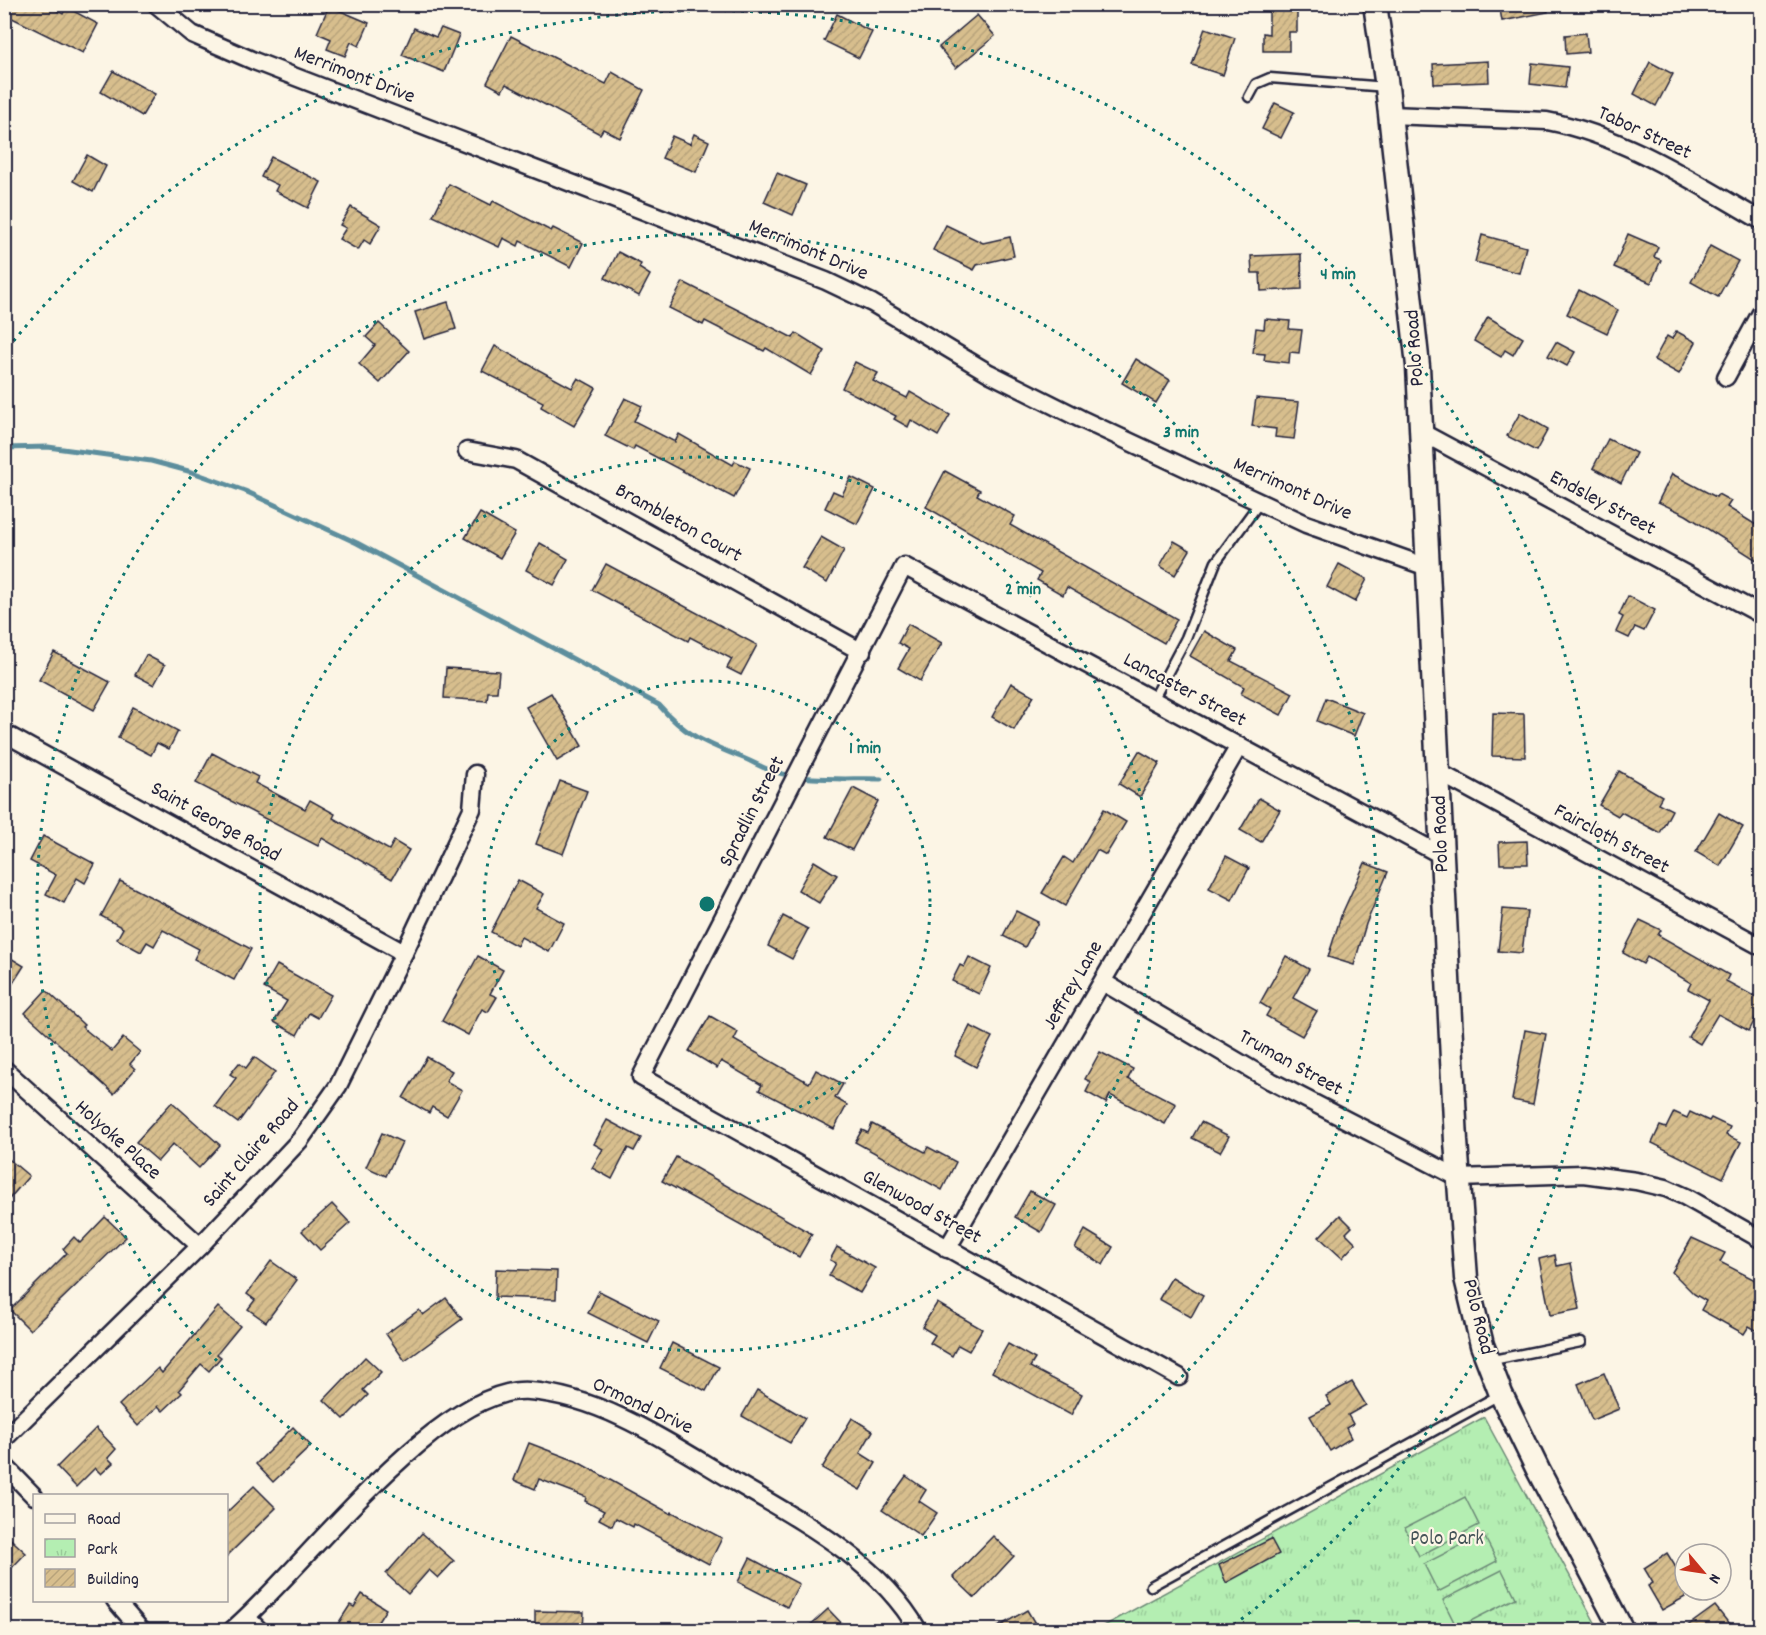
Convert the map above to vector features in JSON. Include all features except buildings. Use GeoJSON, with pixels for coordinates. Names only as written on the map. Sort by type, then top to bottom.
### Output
{"type":"FeatureCollection","features":[{"type":"Feature","properties":{"kind":"main road","name":"Polo Road"},"geometry":{"type":"LineString","coordinates":[[1375,4],[1413,304],[1430,568],[1459,1178],[1466,1278],[1473,1315],[1501,1394],[1622,1630]]}},
{"type":"Feature","properties":{"kind":"street","name":"Merrimont Drive"},"geometry":{"type":"LineString","coordinates":[[156,4],[192,34],[254,61],[364,106],[700,230],[826,281],[872,303],[989,373],[1081,419],[1306,524],[1416,566],[1430,568]]}},
{"type":"Feature","properties":{"kind":"street","name":"Tabor Street"},"geometry":{"type":"LineString","coordinates":[[1389,115],[1547,121],[1572,126],[1628,147],[1761,221]]}},
{"type":"Feature","properties":{"kind":"street"},"geometry":{"type":"LineString","coordinates":[[1726,377],[1761,311]]}},
{"type":"Feature","properties":{"kind":"street","name":"Endsley Street"},"geometry":{"type":"LineString","coordinates":[[1421,432],[1761,615]]}},
{"type":"Feature","properties":{"kind":"street","name":"Brambleton Court"},"geometry":{"type":"LineString","coordinates":[[467,452],[516,460],[862,652]]}},
{"type":"Feature","properties":{"kind":"street","name":"Spradlin Street"},"geometry":{"type":"LineString","coordinates":[[641,1077],[862,652],[904,566]]}},
{"type":"Feature","properties":{"kind":"street","name":"Lancaster Street"},"geometry":{"type":"LineString","coordinates":[[904,566],[1443,856]]}},
{"type":"Feature","properties":{"kind":"street","name":"Saint George Road"},"geometry":{"type":"LineString","coordinates":[[4,733],[404,953]]}},
{"type":"Feature","properties":{"kind":"street","name":"Jeffrey Lane"},"geometry":{"type":"LineString","coordinates":[[947,1249],[1239,746]]}},
{"type":"Feature","properties":{"kind":"street","name":"Faircloth Street"},"geometry":{"type":"LineString","coordinates":[[1440,772],[1761,947]]}},
{"type":"Feature","properties":{"kind":"street","name":"Saint Claire Road"},"geometry":{"type":"LineString","coordinates":[[4,1439],[200,1246],[300,1140],[338,1086],[404,953],[472,809],[475,774]]}},
{"type":"Feature","properties":{"kind":"street","name":"Truman Street"},"geometry":{"type":"LineString","coordinates":[[1103,982],[1270,1081],[1459,1178]]}},
{"type":"Feature","properties":{"kind":"street","name":"Holyoke Place"},"geometry":{"type":"LineString","coordinates":[[4,1069],[200,1246]]}},
{"type":"Feature","properties":{"kind":"street","name":"Glenwood Street"},"geometry":{"type":"LineString","coordinates":[[641,1077],[1179,1377]]}},
{"type":"Feature","properties":{"kind":"street"},"geometry":{"type":"LineString","coordinates":[[1459,1178],[1583,1174],[1636,1181],[1666,1188],[1686,1197],[1761,1240]]}},
{"type":"Feature","properties":{"kind":"street","name":"Ormond Drive"},"geometry":{"type":"LineString","coordinates":[[232,1630],[247,1618],[422,1441],[470,1406],[494,1396],[527,1391],[575,1400],[617,1416],[765,1500],[838,1546],[865,1566],[889,1590],[918,1630]]}},
{"type":"Feature","properties":{"kind":"street"},"geometry":{"type":"LineString","coordinates":[[4,1465],[33,1495]]}},
{"type":"Feature","properties":{"kind":"street"},"geometry":{"type":"LineString","coordinates":[[117,1602],[141,1630]]}},
{"type":"Feature","properties":{"kind":"street"},"geometry":{"type":"LineString","coordinates":[[247,1618],[259,1630]]}},
{"type":"Feature","properties":{"kind":"lane"},"geometry":{"type":"LineString","coordinates":[[1249,98],[1256,84],[1270,78],[1387,87]]}},
{"type":"Feature","properties":{"kind":"lane"},"geometry":{"type":"LineString","coordinates":[[1153,700],[1185,638],[1216,562],[1260,502]]}},
{"type":"Feature","properties":{"kind":"lane"},"geometry":{"type":"LineString","coordinates":[[1488,1361],[1581,1342]]}},
{"type":"Feature","properties":{"kind":"lane"},"geometry":{"type":"LineString","coordinates":[[1151,1586],[1501,1394]]}},
{"type":"Feature","properties":{"kind":"green space","name":"Polo Park"},"geometry":{"type":"Polygon","coordinates":[[[1484,1417],[1599,1630],[1104,1630],[1104,1626],[1484,1417]]]}},
{"type":"Feature","properties":{"kind":"green space"},"geometry":{"type":"Polygon","coordinates":[[[1465,1497],[1479,1525],[1419,1556],[1405,1528],[1465,1497]]]}},
{"type":"Feature","properties":{"kind":"green space"},"geometry":{"type":"Polygon","coordinates":[[[1483,1534],[1497,1561],[1438,1592],[1424,1564],[1483,1534]]]}},
{"type":"Feature","properties":{"kind":"green space"},"geometry":{"type":"Polygon","coordinates":[[[1502,1570],[1516,1598],[1457,1628],[1443,1600],[1502,1570]]]}},
{"type":"Feature","properties":{"kind":"waterway"},"geometry":{"type":"LineString","coordinates":[[4,448],[48,447],[151,461],[192,472],[245,491],[357,543],[659,705],[686,730],[714,746],[768,769],[798,777],[881,779]]}}]}
